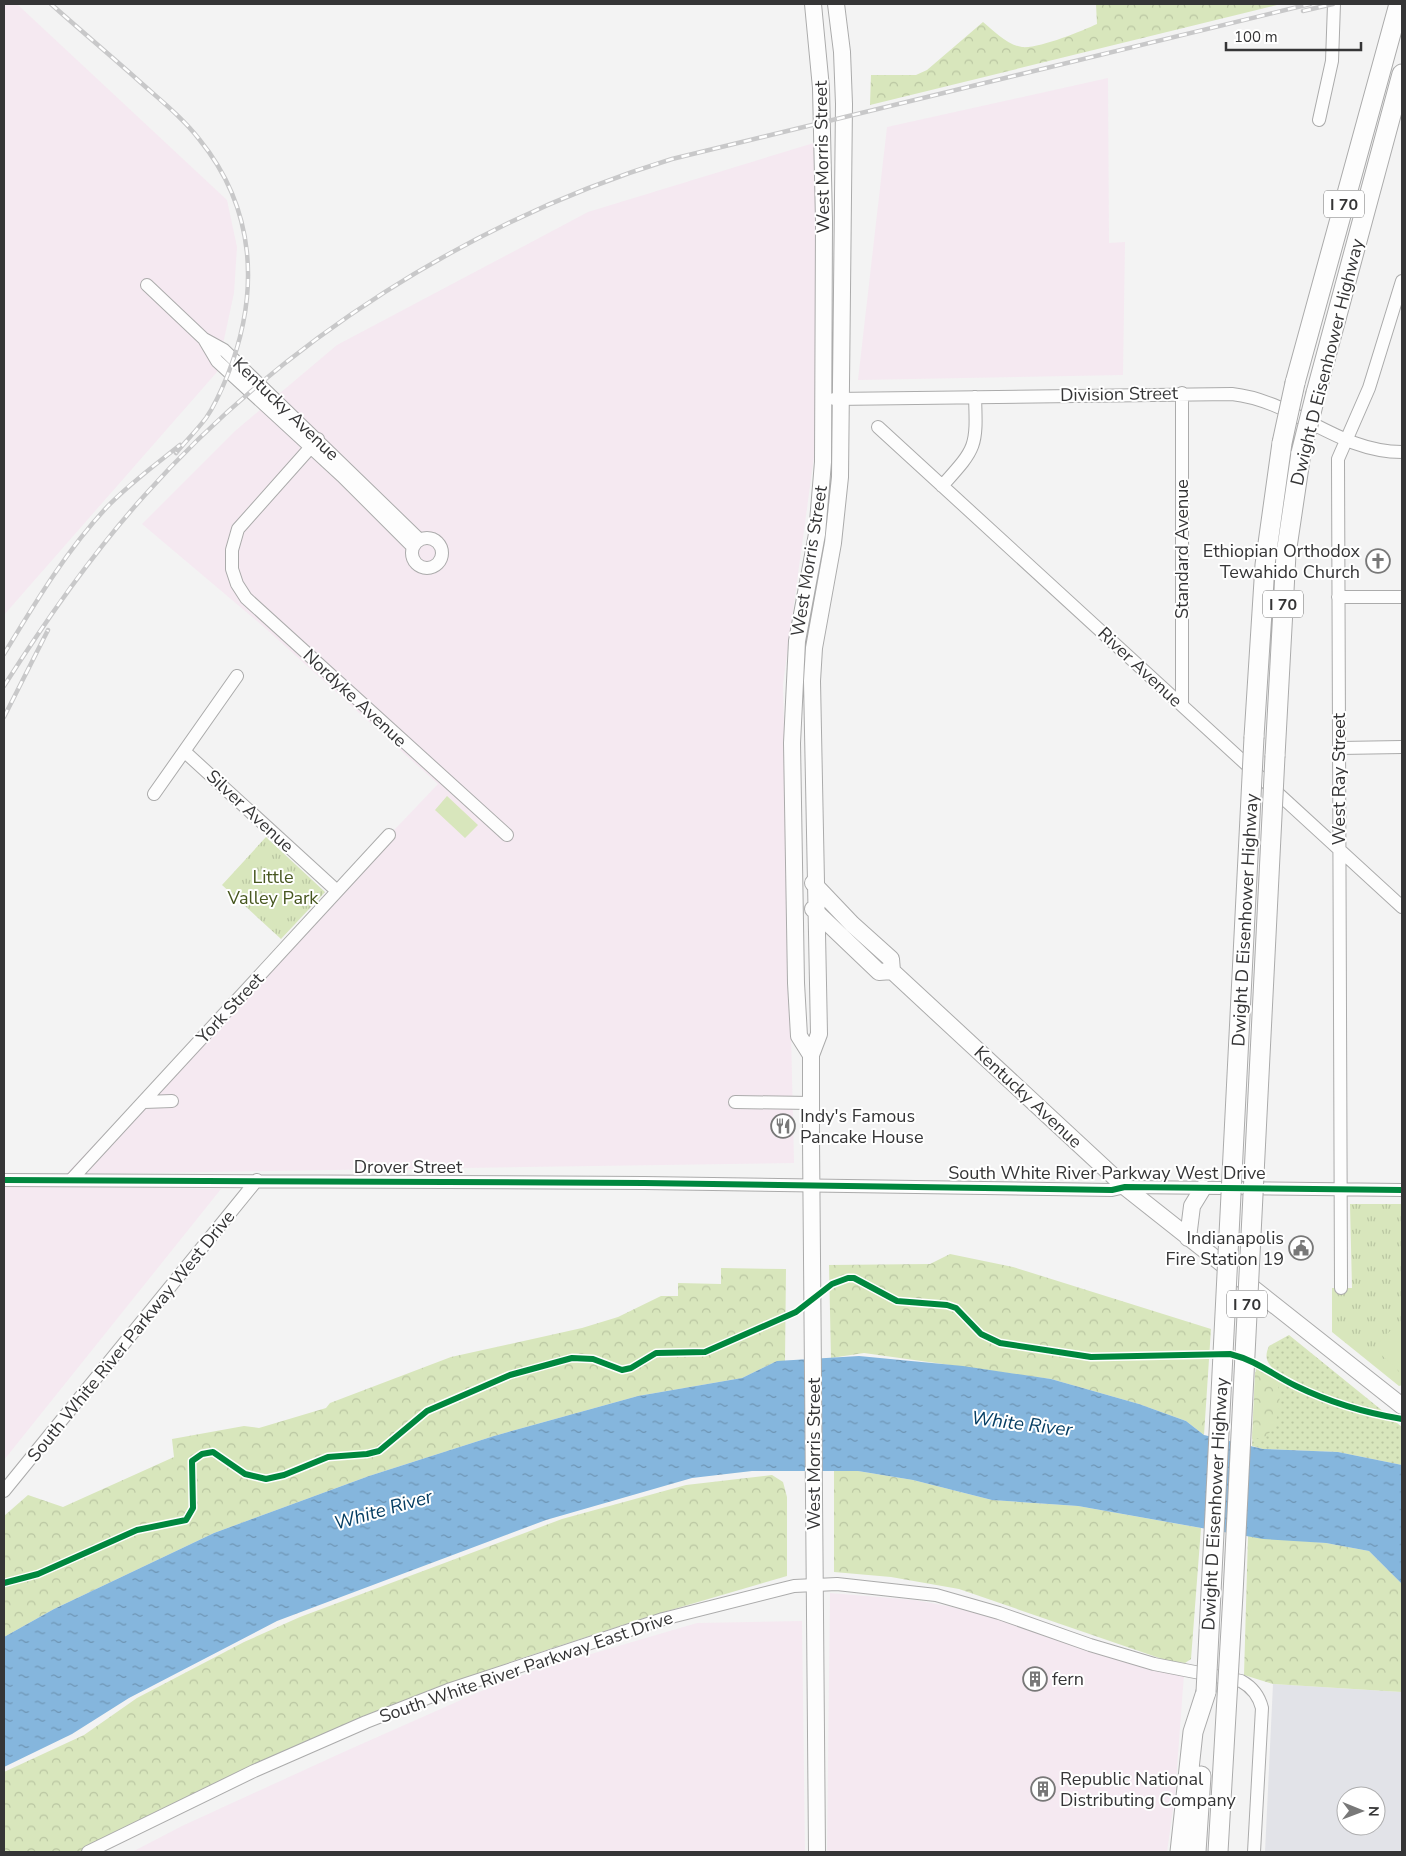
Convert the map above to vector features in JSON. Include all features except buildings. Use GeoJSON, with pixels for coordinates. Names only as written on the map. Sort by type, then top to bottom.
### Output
{"type":"FeatureCollection","features":[{"type":"Feature","properties":{"kind":"highway","name":"Dwight D Eisenhower Highway"},"geometry":{"type":"LineString","coordinates":[[1196,1852],[1206,1692],[1254,737],[1265,565],[1282,442],[1399,4]]}},
{"type":"Feature","properties":{"kind":"highway","name":"Dwight D Eisenhower Highway"},"geometry":{"type":"LineString","coordinates":[[1218,1852],[1286,554],[1302,453],[1316,393],[1402,74]]}},
{"type":"Feature","properties":{"kind":"highway"},"geometry":{"type":"LineString","coordinates":[[1231,1852],[1234,1743],[1233,1594]]}},
{"type":"Feature","properties":{"kind":"highway"},"geometry":{"type":"LineString","coordinates":[[1180,1852],[1193,1732],[1206,1692]]}},
{"type":"Feature","properties":{"kind":"main road","name":"West Morris Street"},"geometry":{"type":"LineString","coordinates":[[811,1055],[799,1036],[792,861],[793,694],[797,642],[820,505],[824,399],[822,96],[818,38],[813,4]]}},
{"type":"Feature","properties":{"kind":"main road","name":"West Morris Street"},"geometry":{"type":"LineString","coordinates":[[817,1852],[811,1055],[819,1034],[812,702],[814,648],[834,543],[840,484],[844,104],[842,52],[836,4]]}},
{"type":"Feature","properties":{"kind":"main road"},"geometry":{"type":"LineString","coordinates":[[820,505],[827,528],[818,576],[825,588]]}},
{"type":"Feature","properties":{"kind":"main road"},"geometry":{"type":"LineString","coordinates":[[804,603],[811,620],[805,677],[808,695],[812,702]]}},
{"type":"Feature","properties":{"kind":"main road","name":"Kentucky Avenue"},"geometry":{"type":"LineString","coordinates":[[792,861],[891,959],[892,971],[1125,1187],[1396,1401]]}},
{"type":"Feature","properties":{"kind":"main road","name":"Kentucky Avenue"},"geometry":{"type":"LineString","coordinates":[[793,890],[879,972],[892,971]]}},
{"type":"Feature","properties":{"kind":"main road"},"geometry":{"type":"LineString","coordinates":[[817,956],[829,946],[845,941]]}},
{"type":"Feature","properties":{"kind":"main road"},"geometry":{"type":"LineString","coordinates":[[1188,1238],[1192,1206],[1203,1188]]}},
{"type":"Feature","properties":{"kind":"street"},"geometry":{"type":"LineString","coordinates":[[1319,120],[1332,61],[1334,4]]}},
{"type":"Feature","properties":{"kind":"street","name":"West Ray Street"},"geometry":{"type":"LineString","coordinates":[[1342,1288],[1338,464],[1344,441],[1369,388],[1398,311],[1402,281]]}},
{"type":"Feature","properties":{"kind":"street","name":"Kentucky Avenue"},"geometry":{"type":"LineString","coordinates":[[147,285],[204,339],[224,350],[314,443],[416,543]]}},
{"type":"Feature","properties":{"kind":"street","name":"Standard Avenue"},"geometry":{"type":"LineString","coordinates":[[1182,393],[1182,705]]}},
{"type":"Feature","properties":{"kind":"street","name":"Division Street"},"geometry":{"type":"LineString","coordinates":[[824,399],[1226,393],[1260,399],[1280,406],[1344,441],[1374,450],[1402,452]]}},
{"type":"Feature","properties":{"kind":"street"},"geometry":{"type":"LineString","coordinates":[[942,486],[966,460],[974,444],[976,430],[975,397]]}},
{"type":"Feature","properties":{"kind":"street","name":"River Avenue"},"geometry":{"type":"LineString","coordinates":[[878,427],[1402,907]]}},
{"type":"Feature","properties":{"kind":"street","name":"Nordyke Avenue"},"geometry":{"type":"LineString","coordinates":[[314,443],[244,520],[233,544],[232,569],[237,584],[246,598],[507,835]]}},
{"type":"Feature","properties":{"kind":"street"},"geometry":{"type":"LineString","coordinates":[[1338,598],[1402,597]]}},
{"type":"Feature","properties":{"kind":"street"},"geometry":{"type":"LineString","coordinates":[[154,794],[237,676]]}},
{"type":"Feature","properties":{"kind":"street"},"geometry":{"type":"LineString","coordinates":[[1340,748],[1402,747]]}},
{"type":"Feature","properties":{"kind":"street","name":"Silver Avenue"},"geometry":{"type":"LineString","coordinates":[[185,752],[337,892]]}},
{"type":"Feature","properties":{"kind":"street","name":"York Street"},"geometry":{"type":"LineString","coordinates":[[71,1180],[389,835]]}},
{"type":"Feature","properties":{"kind":"street"},"geometry":{"type":"LineString","coordinates":[[144,1102],[172,1101]]}},
{"type":"Feature","properties":{"kind":"street"},"geometry":{"type":"LineString","coordinates":[[735,1102],[811,1103]]}},
{"type":"Feature","properties":{"kind":"street","name":"Drover Street"},"geometry":{"type":"LineString","coordinates":[[4,1180],[258,1180],[811,1186]]}},
{"type":"Feature","properties":{"kind":"street","name":"South White River Parkway West Drive"},"geometry":{"type":"LineString","coordinates":[[4,1491],[258,1180]]}},
{"type":"Feature","properties":{"kind":"street","name":"South White River Parkway West Drive"},"geometry":{"type":"LineString","coordinates":[[811,1186],[1112,1190],[1125,1187],[1402,1190]]}},
{"type":"Feature","properties":{"kind":"street","name":"South White River Parkway East Drive"},"geometry":{"type":"LineString","coordinates":[[88,1852],[254,1771],[366,1722],[448,1690],[663,1619],[814,1578],[837,1584],[916,1592],[955,1599],[1090,1645],[1145,1661],[1241,1681],[1255,1693],[1262,1708],[1254,1852]]}},
{"type":"Feature","properties":{"kind":"shaded area"},"geometry":{"type":"Polygon","coordinates":[[[4,4],[17,4],[227,200],[237,247],[234,293],[217,372],[4,615],[4,4]]]}},
{"type":"Feature","properties":{"kind":"shaded area"},"geometry":{"type":"Polygon","coordinates":[[[1108,78],[1109,243],[1125,242],[1123,375],[858,380],[887,127],[1108,78]]]}},
{"type":"Feature","properties":{"kind":"shaded area"},"geometry":{"type":"Polygon","coordinates":[[[817,142],[817,435],[783,684],[794,1163],[66,1174],[438,784],[264,627],[142,524],[235,431],[337,345],[588,212],[817,142]]]}},
{"type":"Feature","properties":{"kind":"shaded area"},"geometry":{"type":"Polygon","coordinates":[[[4,1186],[221,1189],[4,1460],[4,1186]]]}},
{"type":"Feature","properties":{"kind":"shaded area"},"geometry":{"type":"Polygon","coordinates":[[[830,1593],[915,1600],[974,1611],[1184,1674],[1175,1795],[1167,1852],[827,1852],[830,1593]]]}},
{"type":"Feature","properties":{"kind":"shaded area"},"geometry":{"type":"Polygon","coordinates":[[[802,1621],[805,1852],[132,1852],[182,1826],[348,1750],[479,1692],[533,1671],[697,1623],[802,1621]]]}},
{"type":"Feature","properties":{"kind":"shaded area"},"geometry":{"type":"Polygon","coordinates":[[[1273,1684],[1402,1692],[1402,1852],[1265,1852],[1273,1684]]]}},
{"type":"Feature","properties":{"kind":"green space"},"geometry":{"type":"Polygon","coordinates":[[[1096,4],[1281,4],[870,105],[871,75],[916,75],[927,70],[983,22],[1011,44],[1029,47],[1060,39],[1097,24],[1096,4]]]}},
{"type":"Feature","properties":{"kind":"green space"},"geometry":{"type":"Polygon","coordinates":[[[447,796],[478,825],[465,838],[435,810],[447,796]]]}},
{"type":"Feature","properties":{"kind":"green space","name":"Little Valley Park"},"geometry":{"type":"Polygon","coordinates":[[[266,837],[325,892],[281,939],[222,885],[266,837]]]}},
{"type":"Feature","properties":{"kind":"green space"},"geometry":{"type":"Polygon","coordinates":[[[277,901],[292,913],[279,928],[264,915],[277,901]]]}},
{"type":"Feature","properties":{"kind":"green space"},"geometry":{"type":"Polygon","coordinates":[[[1350,1204],[1402,1204],[1402,1385],[1399,1386],[1332,1332],[1332,1288],[1352,1288],[1350,1204]]]}},
{"type":"Feature","properties":{"kind":"green space"},"geometry":{"type":"Polygon","coordinates":[[[950,1254],[1013,1267],[1211,1329],[1204,1435],[1186,1421],[1139,1404],[1051,1379],[864,1353],[831,1358],[829,1265],[930,1264],[950,1254]]]}},
{"type":"Feature","properties":{"kind":"green space"},"geometry":{"type":"Polygon","coordinates":[[[721,1268],[786,1269],[785,1361],[777,1361],[742,1378],[638,1396],[494,1436],[369,1476],[214,1533],[54,1609],[4,1637],[4,1516],[28,1495],[63,1507],[174,1457],[172,1439],[244,1426],[259,1428],[326,1408],[330,1403],[451,1357],[582,1328],[618,1317],[661,1296],[678,1296],[678,1283],[721,1284],[721,1268]]]}},
{"type":"Feature","properties":{"kind":"green space"},"geometry":{"type":"Polygon","coordinates":[[[1392,1329],[1402,1338],[1402,1374],[1374,1348],[1392,1329]]]}},
{"type":"Feature","properties":{"kind":"green space"},"geometry":{"type":"Polygon","coordinates":[[[1289,1335],[1384,1412],[1306,1388],[1278,1373],[1268,1363],[1267,1351],[1269,1346],[1289,1335]]]}},
{"type":"Feature","properties":{"kind":"green space"},"geometry":{"type":"Polygon","coordinates":[[[1256,1364],[1310,1394],[1344,1407],[1392,1419],[1402,1427],[1402,1465],[1338,1452],[1263,1449],[1252,1446],[1256,1364]]]}},
{"type":"Feature","properties":{"kind":"green space"},"geometry":{"type":"Polygon","coordinates":[[[1255,1372],[1268,1373],[1278,1385],[1280,1404],[1274,1428],[1265,1437],[1252,1439],[1255,1372]]]}},
{"type":"Feature","properties":{"kind":"green space"},"geometry":{"type":"Polygon","coordinates":[[[834,1471],[858,1471],[913,1480],[992,1500],[1078,1506],[1201,1528],[1191,1659],[1185,1663],[1168,1661],[959,1589],[891,1577],[834,1572],[834,1471]]]}},
{"type":"Feature","properties":{"kind":"green space"},"geometry":{"type":"Polygon","coordinates":[[[772,1475],[783,1482],[787,1497],[787,1576],[657,1614],[513,1661],[271,1757],[80,1852],[4,1852],[4,1772],[84,1735],[137,1698],[244,1642],[300,1617],[562,1519],[686,1485],[772,1475]]]}},
{"type":"Feature","properties":{"kind":"green space"},"geometry":{"type":"Polygon","coordinates":[[[1248,1536],[1326,1543],[1369,1551],[1402,1584],[1402,1692],[1273,1684],[1244,1675],[1248,1536]]]}},
{"type":"Feature","properties":{"kind":"water","name":"White River"},"geometry":{"type":"Polygon","coordinates":[[[859,1356],[963,1366],[1051,1379],[1139,1404],[1186,1421],[1204,1435],[1263,1449],[1338,1452],[1402,1465],[1402,1584],[1369,1551],[1326,1543],[1263,1539],[1078,1506],[992,1500],[913,1480],[858,1471],[752,1471],[692,1478],[546,1520],[277,1621],[129,1698],[72,1734],[4,1767],[4,1637],[54,1609],[214,1533],[369,1476],[494,1436],[638,1396],[742,1378],[777,1361],[859,1356]]]}},
{"type":"Feature","properties":{"kind":"railway"},"geometry":{"type":"LineString","coordinates":[[51,4],[185,123],[218,166],[232,194],[242,222],[247,252],[248,282],[245,313],[238,343],[228,374],[212,408],[203,422],[176,453]]}},
{"type":"Feature","properties":{"kind":"railway"},"geometry":{"type":"LineString","coordinates":[[4,686],[87,565],[124,518],[198,439],[257,386],[319,337],[385,292],[454,251],[525,215],[598,185],[672,159],[1310,4]]}},
{"type":"Feature","properties":{"kind":"railway"},"geometry":{"type":"LineString","coordinates":[[1303,11],[1333,4]]}},
{"type":"Feature","properties":{"kind":"railway"},"geometry":{"type":"LineString","coordinates":[[4,654],[52,578],[92,524],[124,490],[180,445]]}},
{"type":"Feature","properties":{"kind":"railway"},"geometry":{"type":"LineString","coordinates":[[4,717],[48,630]]}},
{"type":"Feature","properties":{"kind":"cycle path"},"geometry":{"type":"LineString","coordinates":[[4,1180],[644,1183],[1112,1190],[1125,1187],[1402,1190]]}},
{"type":"Feature","properties":{"kind":"cycle path"},"geometry":{"type":"LineString","coordinates":[[4,1583],[38,1574],[137,1530],[186,1520],[193,1508],[192,1461],[202,1454],[213,1452],[245,1474],[266,1479],[284,1475],[328,1457],[367,1454],[379,1451],[427,1411],[510,1375],[572,1358],[593,1359],[622,1370],[631,1368],[656,1353],[705,1352],[796,1312],[832,1284],[848,1278],[854,1278],[897,1301],[947,1305],[956,1308],[981,1334],[1000,1343],[1091,1357],[1230,1354],[1249,1360],[1296,1386],[1321,1397],[1375,1414],[1402,1419]]}},
{"type":"Feature","properties":{"kind":"place","name":"Ethiopian Orthodox Tewahido Church"},"geometry":{"type":"Point","coordinates":[1378,561]}},
{"type":"Feature","properties":{"kind":"place","name":"Indy's Famous Pancake House"},"geometry":{"type":"Point","coordinates":[783,1126]}},
{"type":"Feature","properties":{"kind":"place","name":"Indianapolis Fire Station 19"},"geometry":{"type":"Point","coordinates":[1301,1248]}},
{"type":"Feature","properties":{"kind":"place","name":"fern"},"geometry":{"type":"Point","coordinates":[1035,1679]}},
{"type":"Feature","properties":{"kind":"place","name":"Republic National Distributing Company"},"geometry":{"type":"Point","coordinates":[1043,1789]}}]}
